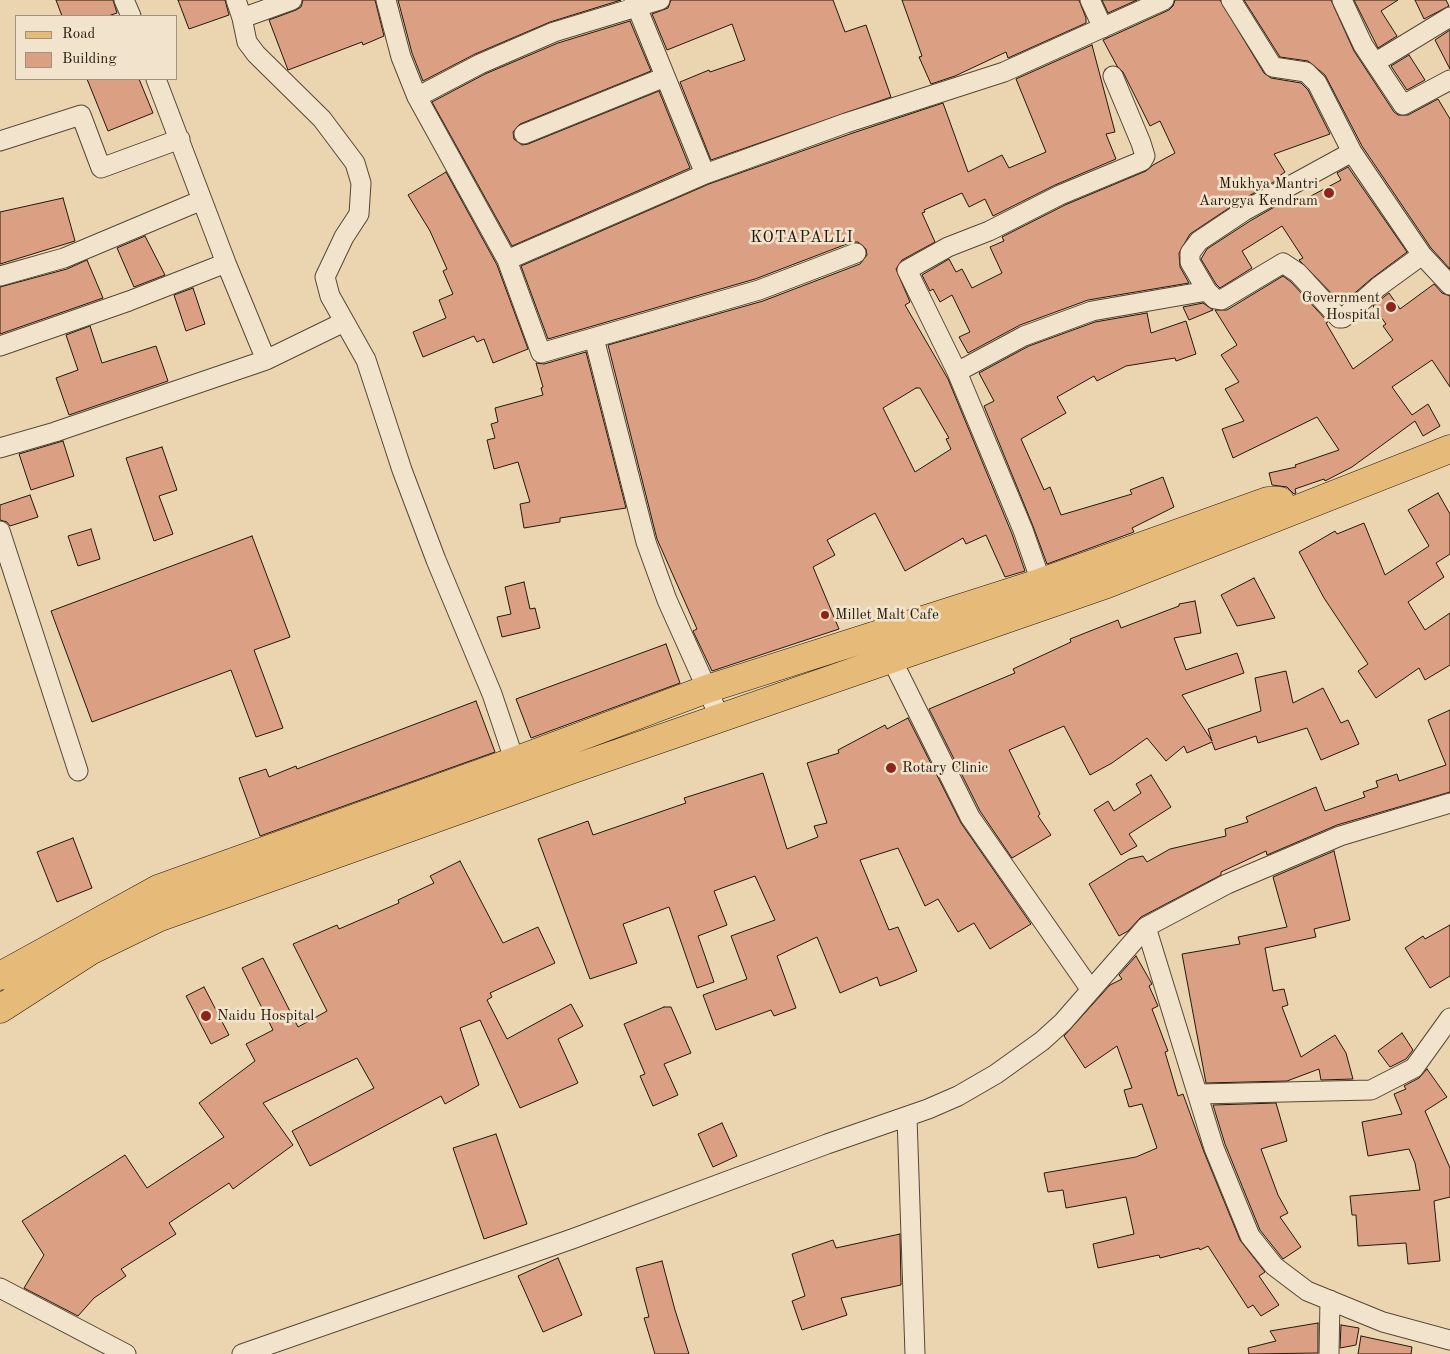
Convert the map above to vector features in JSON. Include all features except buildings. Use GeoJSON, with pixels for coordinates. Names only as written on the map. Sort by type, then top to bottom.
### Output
{"type":"FeatureCollection","features":[{"type":"Feature","properties":{"kind":"main road"},"geometry":{"type":"LineString","coordinates":[[0,976],[158,889],[515,761],[707,688],[1045,593],[1107,584],[1450,448]]}},
{"type":"Feature","properties":{"kind":"main road"},"geometry":{"type":"LineString","coordinates":[[0,1008],[90,952],[160,917],[891,658],[1045,593]]}},
{"type":"Feature","properties":{"kind":"street"},"geometry":{"type":"LineString","coordinates":[[124,0],[131,15]]}},
{"type":"Feature","properties":{"kind":"street"},"geometry":{"type":"LineString","coordinates":[[236,0],[247,42],[251,48],[322,119],[354,164],[359,176],[361,183],[359,214],[344,237],[325,277],[330,296],[366,360],[402,470],[436,560],[492,694],[523,787]]}},
{"type":"Feature","properties":{"kind":"street"},"geometry":{"type":"LineString","coordinates":[[242,18],[292,0]]}},
{"type":"Feature","properties":{"kind":"street"},"geometry":{"type":"LineString","coordinates":[[386,0],[401,57],[417,97],[507,260],[541,353],[759,290],[856,254]]}},
{"type":"Feature","properties":{"kind":"street"},"geometry":{"type":"LineString","coordinates":[[417,97],[480,64],[554,32],[636,4],[660,0]]}},
{"type":"Feature","properties":{"kind":"street"},"geometry":{"type":"LineString","coordinates":[[1090,0],[1103,28]]}},
{"type":"Feature","properties":{"kind":"street"},"geometry":{"type":"LineString","coordinates":[[507,260],[704,174],[846,123],[1004,72],[1164,0]]}},
{"type":"Feature","properties":{"kind":"street"},"geometry":{"type":"LineString","coordinates":[[1231,0],[1273,68],[1306,72],[1317,84],[1352,152],[1422,255],[1450,285]]}},
{"type":"Feature","properties":{"kind":"street"},"geometry":{"type":"LineString","coordinates":[[1342,0],[1363,45],[1403,105],[1450,80]]}},
{"type":"Feature","properties":{"kind":"street"},"geometry":{"type":"LineString","coordinates":[[636,4],[704,174]]}},
{"type":"Feature","properties":{"kind":"street"},"geometry":{"type":"LineString","coordinates":[[1376,62],[1450,17]]}},
{"type":"Feature","properties":{"kind":"street"},"geometry":{"type":"LineString","coordinates":[[1045,593],[1023,530],[957,372],[906,270],[948,247],[989,231],[1060,195],[1142,160],[1145,156],[1141,143],[1113,76]]}},
{"type":"Feature","properties":{"kind":"street"},"geometry":{"type":"LineString","coordinates":[[524,134],[665,77]]}},
{"type":"Feature","properties":{"kind":"street"},"geometry":{"type":"LineString","coordinates":[[156,80],[226,263],[266,360]]}},
{"type":"Feature","properties":{"kind":"street"},"geometry":{"type":"LineString","coordinates":[[0,140],[81,115],[101,168],[180,139]]}},
{"type":"Feature","properties":{"kind":"street"},"geometry":{"type":"LineString","coordinates":[[1352,152],[1244,211],[1199,241],[1190,253],[1190,262],[1207,291],[1215,299],[1221,300],[1283,263],[1298,273],[1339,318],[1343,318],[1378,287],[1422,255]]}},
{"type":"Feature","properties":{"kind":"street"},"geometry":{"type":"LineString","coordinates":[[0,276],[86,250],[202,200]]}},
{"type":"Feature","properties":{"kind":"street"},"geometry":{"type":"LineString","coordinates":[[0,346],[129,301],[226,263]]}},
{"type":"Feature","properties":{"kind":"street"},"geometry":{"type":"LineString","coordinates":[[957,372],[1024,336],[1092,311],[1207,291]]}},
{"type":"Feature","properties":{"kind":"street"},"geometry":{"type":"LineString","coordinates":[[0,448],[55,432],[266,360],[344,322]]}},
{"type":"Feature","properties":{"kind":"street"},"geometry":{"type":"LineString","coordinates":[[594,338],[646,542],[667,600],[720,718]]}},
{"type":"Feature","properties":{"kind":"street"},"geometry":{"type":"LineString","coordinates":[[0,531],[78,771]]}},
{"type":"Feature","properties":{"kind":"street"},"geometry":{"type":"LineString","coordinates":[[891,658],[970,817],[1091,990]]}},
{"type":"Feature","properties":{"kind":"street"},"geometry":{"type":"LineString","coordinates":[[242,1354],[572,1239],[907,1117],[958,1096],[996,1074],[1042,1042],[1063,1022],[1146,927],[1226,884],[1340,836],[1450,803]]}},
{"type":"Feature","properties":{"kind":"street"},"geometry":{"type":"LineString","coordinates":[[1146,927],[1214,1148],[1250,1236],[1274,1266],[1307,1291],[1383,1322],[1450,1340]]}},
{"type":"Feature","properties":{"kind":"street"},"geometry":{"type":"LineString","coordinates":[[1198,1094],[1371,1090],[1414,1068],[1450,1018]]}},
{"type":"Feature","properties":{"kind":"street"},"geometry":{"type":"LineString","coordinates":[[907,1117],[914,1354]]}},
{"type":"Feature","properties":{"kind":"street"},"geometry":{"type":"LineString","coordinates":[[0,1288],[126,1354]]}},
{"type":"Feature","properties":{"kind":"street"},"geometry":{"type":"LineString","coordinates":[[1329,1354],[1330,1300]]}},
{"type":"Feature","properties":{"kind":"place","name":"Mukhya Mantri Aarogya Kendram"},"geometry":{"type":"Point","coordinates":[1329,193]}},
{"type":"Feature","properties":{"kind":"place","name":"Government Hospital"},"geometry":{"type":"Point","coordinates":[1391,307]}},
{"type":"Feature","properties":{"kind":"place","name":"Millet Malt Cafe"},"geometry":{"type":"Point","coordinates":[825,615]}},
{"type":"Feature","properties":{"kind":"place","name":"Rotary Clinic"},"geometry":{"type":"Point","coordinates":[891,768]}},
{"type":"Feature","properties":{"kind":"place","name":"Naidu Hospital"},"geometry":{"type":"Point","coordinates":[206,1016]}},
{"type":"Feature","properties":{"kind":"district","name":"KOTAPALLI"},"geometry":{"type":"Point","coordinates":[802,238]}}]}
